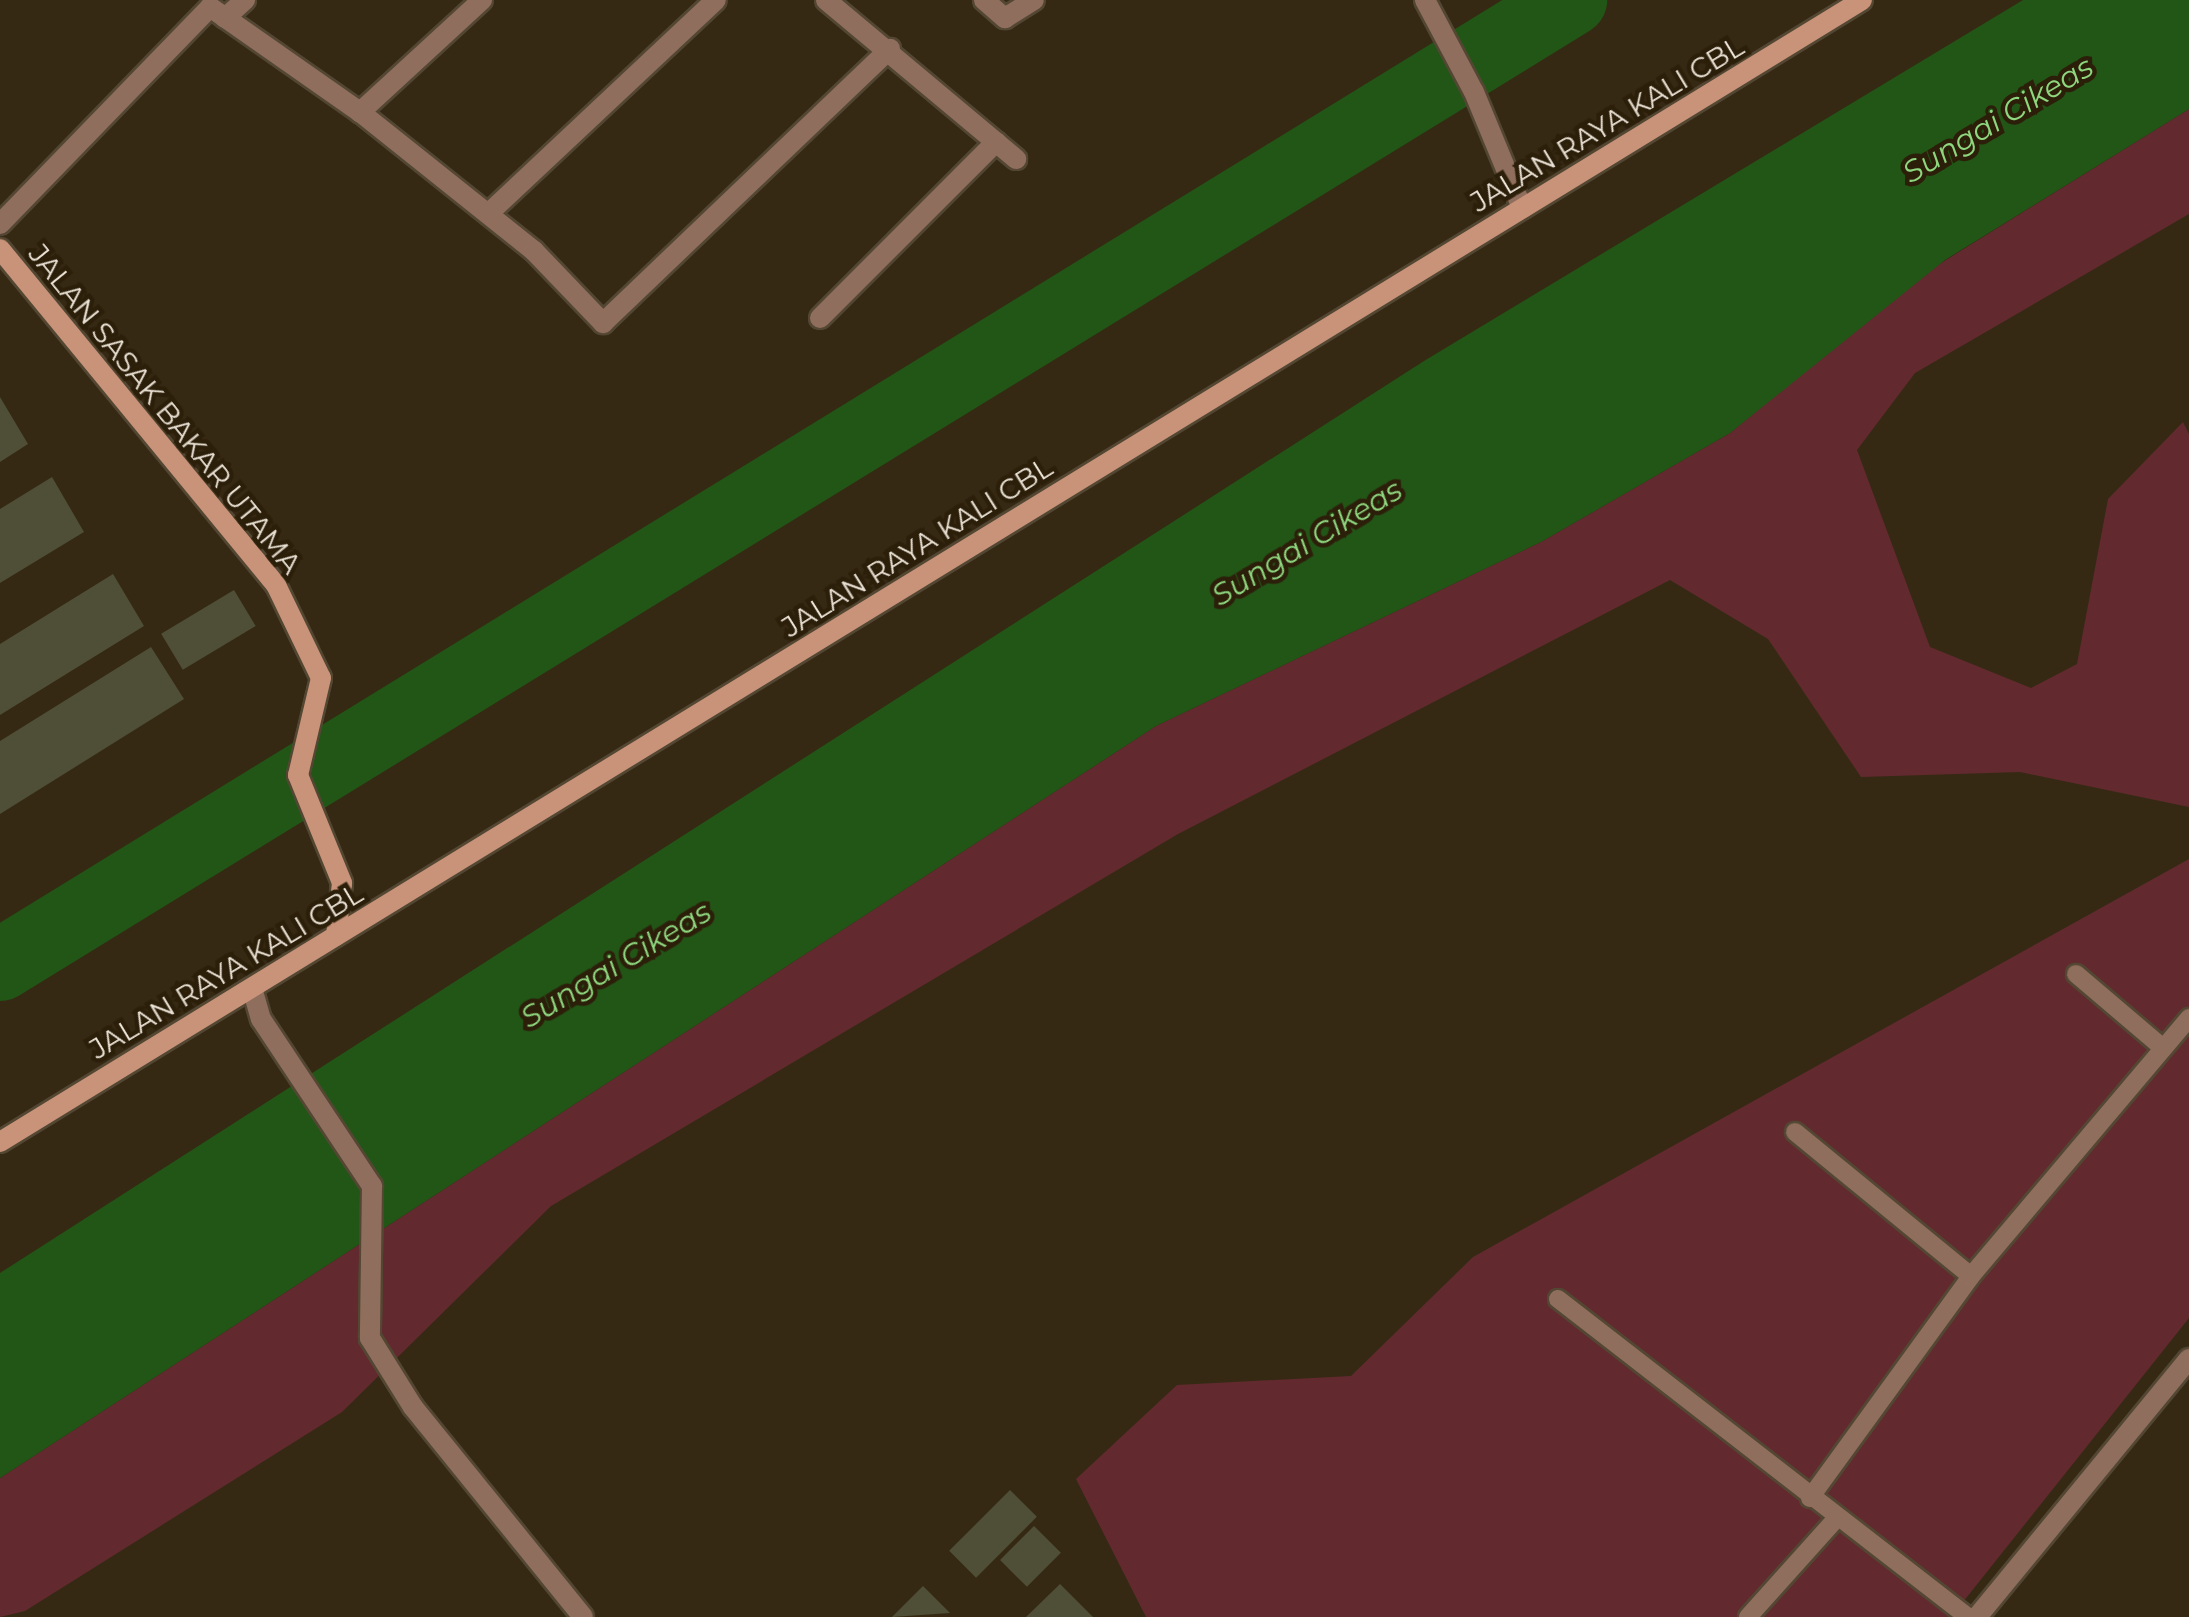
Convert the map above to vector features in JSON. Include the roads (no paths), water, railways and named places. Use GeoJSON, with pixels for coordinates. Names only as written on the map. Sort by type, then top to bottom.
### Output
{"type":"FeatureCollection","features":[{"type":"Feature","properties":{"kind":"main road","name":"JALAN RAYA KALI CBL"},"geometry":{"type":"LineString","coordinates":[[0,1142],[1862,0]]}},
{"type":"Feature","properties":{"kind":"main road","name":"JALAN SASAK BAKAR UTAMA"},"geometry":{"type":"LineString","coordinates":[[0,248],[276,585],[321,678],[298,774],[342,883],[336,936]]}},
{"type":"Feature","properties":{"kind":"street"},"geometry":{"type":"LineString","coordinates":[[0,224],[212,8],[245,0]]}},
{"type":"Feature","properties":{"kind":"street"},"geometry":{"type":"LineString","coordinates":[[360,112],[482,0]]}},
{"type":"Feature","properties":{"kind":"street"},"geometry":{"type":"LineString","coordinates":[[490,213],[716,0]]}},
{"type":"Feature","properties":{"kind":"street"},"geometry":{"type":"LineString","coordinates":[[826,0],[890,49],[1016,159]]}},
{"type":"Feature","properties":{"kind":"street"},"geometry":{"type":"LineString","coordinates":[[984,0],[1005,18],[1034,0]]}},
{"type":"Feature","properties":{"kind":"street"},"geometry":{"type":"LineString","coordinates":[[1425,0],[1474,92],[1522,208]]}},
{"type":"Feature","properties":{"kind":"street"},"geometry":{"type":"LineString","coordinates":[[212,8],[360,112],[490,213],[603,323],[890,49]]}},
{"type":"Feature","properties":{"kind":"street"},"geometry":{"type":"LineString","coordinates":[[820,318],[996,142]]}},
{"type":"Feature","properties":{"kind":"street"},"geometry":{"type":"LineString","coordinates":[[252,988],[260,1019],[372,1186],[370,1338],[412,1407],[583,1617]]}},
{"type":"Feature","properties":{"kind":"street"},"geometry":{"type":"LineString","coordinates":[[1977,1617],[2189,1360]]}},
{"type":"Feature","properties":{"kind":"lane"},"geometry":{"type":"LineString","coordinates":[[2076,974],[2164,1048]]}},
{"type":"Feature","properties":{"kind":"lane"},"geometry":{"type":"LineString","coordinates":[[1810,1498],[1971,1276],[2189,1018]]}},
{"type":"Feature","properties":{"kind":"lane"},"geometry":{"type":"LineString","coordinates":[[1796,1132],[1971,1276]]}},
{"type":"Feature","properties":{"kind":"lane"},"geometry":{"type":"LineString","coordinates":[[1558,1299],[1836,1519],[1968,1617]]}},
{"type":"Feature","properties":{"kind":"lane"},"geometry":{"type":"LineString","coordinates":[[1748,1617],[1836,1519]]}},
{"type":"Feature","properties":{"kind":"water","name":"Sungai Cikeas"},"geometry":{"type":"Polygon","coordinates":[[[2023,0],[2189,0],[2189,109],[1945,260],[1730,433],[1541,542],[1156,726],[0,1478],[0,1273],[1424,361],[2023,0]]]}},
{"type":"Feature","properties":{"kind":"waterway"},"geometry":{"type":"LineString","coordinates":[[0,965],[1571,0]]}}]}
